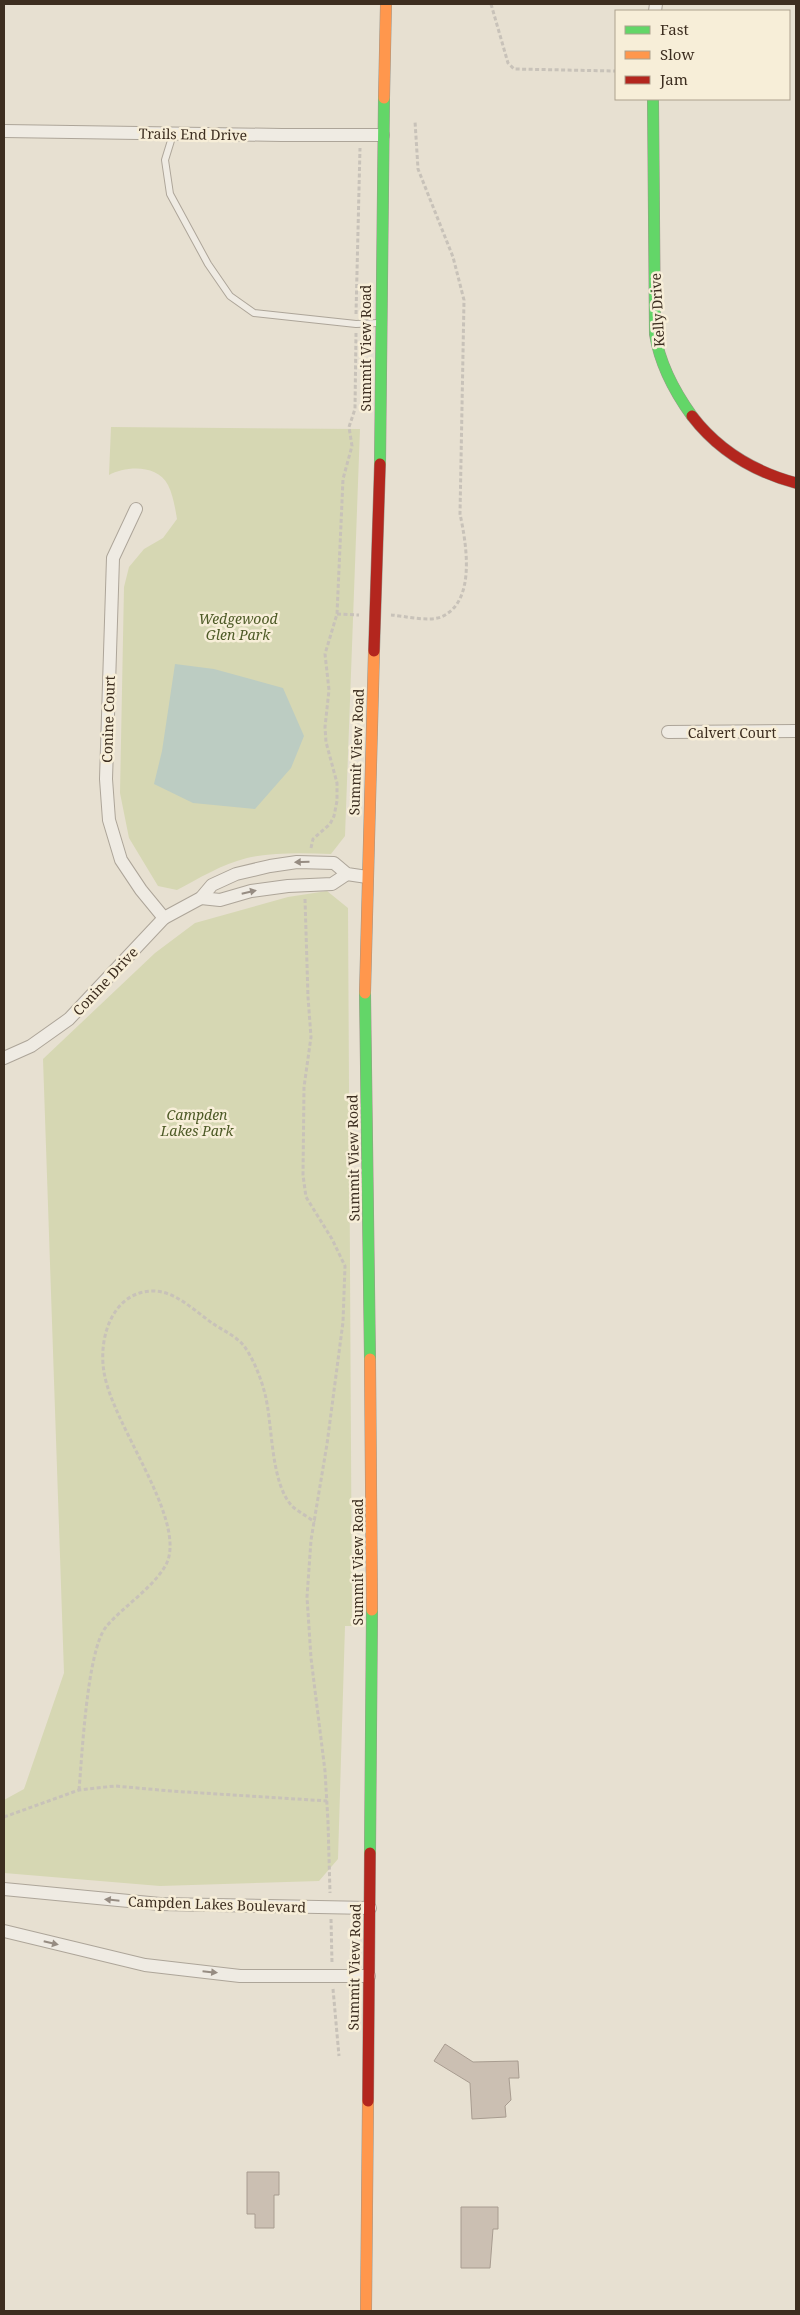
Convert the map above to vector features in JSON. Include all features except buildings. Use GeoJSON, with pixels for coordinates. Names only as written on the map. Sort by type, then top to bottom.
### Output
{"type":"FeatureCollection","features":[{"type":"Feature","properties":{"kind":"street","name":"Summit View Road"},"geometry":{"type":"LineString","coordinates":[[366,2311],[373,1535],[365,1009],[367,877],[380,449],[380,323],[386,4]]}},
{"type":"Feature","properties":{"kind":"street","name":"Kelly Drive"},"geometry":{"type":"LineString","coordinates":[[653,100],[655,319],[660,357],[675,392],[701,426],[729,454],[782,481],[796,483]]}},
{"type":"Feature","properties":{"kind":"street","name":"Trails End Drive"},"geometry":{"type":"LineString","coordinates":[[4,131],[173,134],[383,134]]}},
{"type":"Feature","properties":{"kind":"street","name":"Conine Court"},"geometry":{"type":"LineString","coordinates":[[136,509],[113,558],[106,779],[109,820],[121,860],[141,890],[164,918]]}},
{"type":"Feature","properties":{"kind":"street","name":"Calvert Court"},"geometry":{"type":"LineString","coordinates":[[668,732],[796,731]]}},
{"type":"Feature","properties":{"kind":"street","name":"Conine Drive"},"geometry":{"type":"LineString","coordinates":[[4,1058],[31,1046],[68,1019],[164,918],[202,898],[212,885],[236,874],[270,866],[307,862],[334,864],[347,874],[367,877]]}},
{"type":"Feature","properties":{"kind":"street","name":"Conine Drive"},"geometry":{"type":"LineString","coordinates":[[202,898],[220,900],[251,891],[332,884],[347,874]]}},
{"type":"Feature","properties":{"kind":"street","name":"Campden Lakes Boulevard"},"geometry":{"type":"LineString","coordinates":[[4,1889],[160,1904],[370,1908]]}},
{"type":"Feature","properties":{"kind":"street"},"geometry":{"type":"LineString","coordinates":[[4,1931],[145,1965],[240,1976],[369,1976]]}},
{"type":"Feature","properties":{"kind":"lane"},"geometry":{"type":"LineString","coordinates":[[173,134],[165,160],[170,194],[208,264],[230,296],[254,313],[356,324],[380,323]]}},
{"type":"Feature","properties":{"kind":"path"},"geometry":{"type":"LineString","coordinates":[[491,4],[508,63],[514,69],[615,71]]}},
{"type":"Feature","properties":{"kind":"path"},"geometry":{"type":"LineString","coordinates":[[390,615],[442,617],[454,607],[462,594],[466,576],[466,540],[460,514],[464,300],[454,257],[418,169],[415,121]]}},
{"type":"Feature","properties":{"kind":"path"},"geometry":{"type":"LineString","coordinates":[[307,862],[313,839],[330,824],[334,816],[337,800],[337,783],[326,742],[325,726],[329,690],[325,654],[337,614],[343,479],[352,446],[349,427],[355,409],[359,152],[365,135]]}},
{"type":"Feature","properties":{"kind":"path"},"geometry":{"type":"LineString","coordinates":[[337,614],[360,615]]}},
{"type":"Feature","properties":{"kind":"path"},"geometry":{"type":"LineString","coordinates":[[306,885],[304,914],[311,1037],[304,1087],[303,1175],[306,1196],[332,1239],[345,1266],[343,1322],[338,1368],[311,1540],[307,1598],[311,1658],[327,1800],[335,2028],[339,2056]]}},
{"type":"Feature","properties":{"kind":"path"},"geometry":{"type":"LineString","coordinates":[[79,1790],[88,1696],[97,1644],[106,1627],[155,1578],[168,1560],[169,1536],[166,1518],[152,1482],[115,1411],[103,1371],[107,1326],[119,1306],[132,1296],[154,1291],[167,1294],[180,1300],[243,1344],[265,1392],[278,1480],[292,1506],[315,1522]]}},
{"type":"Feature","properties":{"kind":"path"},"geometry":{"type":"LineString","coordinates":[[4,1817],[79,1790],[115,1786],[171,1792],[327,1800]]}},
{"type":"Feature","properties":{"kind":"green space","name":"Wedgewood Glen Park"},"geometry":{"type":"Polygon","coordinates":[[[111,427],[360,429],[345,836],[331,854],[278,854],[247,858],[219,868],[177,890],[158,886],[129,838],[120,793],[124,587],[129,567],[144,549],[163,538],[177,519],[170,489],[163,478],[157,473],[149,470],[132,469],[109,475],[111,427]]]}},
{"type":"Feature","properties":{"kind":"green space","name":"Campden Lakes Park"},"geometry":{"type":"Polygon","coordinates":[[[327,891],[348,908],[352,1626],[345,1626],[338,1859],[319,1881],[160,1886],[4,1873],[4,1800],[24,1789],[64,1673],[43,1059],[155,953],[195,923],[288,897],[327,891]]]}},
{"type":"Feature","properties":{"kind":"shaded area"},"geometry":{"type":"Polygon","coordinates":[[[175,664],[214,669],[283,688],[304,736],[291,768],[255,809],[193,803],[154,784],[162,751],[175,664]]]}},
{"type":"Feature","properties":{"kind":"traffic: fast"},"geometry":{"type":"LineString","coordinates":[[380,464],[384,98]]}},
{"type":"Feature","properties":{"kind":"traffic: fast"},"geometry":{"type":"LineString","coordinates":[[653,100],[655,334],[660,356],[669,377],[679,397],[692,416]]}},
{"type":"Feature","properties":{"kind":"traffic: fast"},"geometry":{"type":"LineString","coordinates":[[365,993],[370,1359]]}},
{"type":"Feature","properties":{"kind":"traffic: fast"},"geometry":{"type":"LineString","coordinates":[[370,1853],[372,1610]]}},
{"type":"Feature","properties":{"kind":"traffic: slow"},"geometry":{"type":"LineString","coordinates":[[384,98],[386,4]]}},
{"type":"Feature","properties":{"kind":"traffic: slow"},"geometry":{"type":"LineString","coordinates":[[365,993],[374,651]]}},
{"type":"Feature","properties":{"kind":"traffic: slow"},"geometry":{"type":"LineString","coordinates":[[370,1359],[372,1610]]}},
{"type":"Feature","properties":{"kind":"traffic: slow"},"geometry":{"type":"LineString","coordinates":[[366,2311],[368,2101]]}},
{"type":"Feature","properties":{"kind":"traffic: jam"},"geometry":{"type":"LineString","coordinates":[[692,416],[713,439],[738,458],[766,473],[796,483]]}},
{"type":"Feature","properties":{"kind":"traffic: jam"},"geometry":{"type":"LineString","coordinates":[[374,651],[380,464]]}},
{"type":"Feature","properties":{"kind":"traffic: jam"},"geometry":{"type":"LineString","coordinates":[[368,2101],[370,1853]]}}]}
